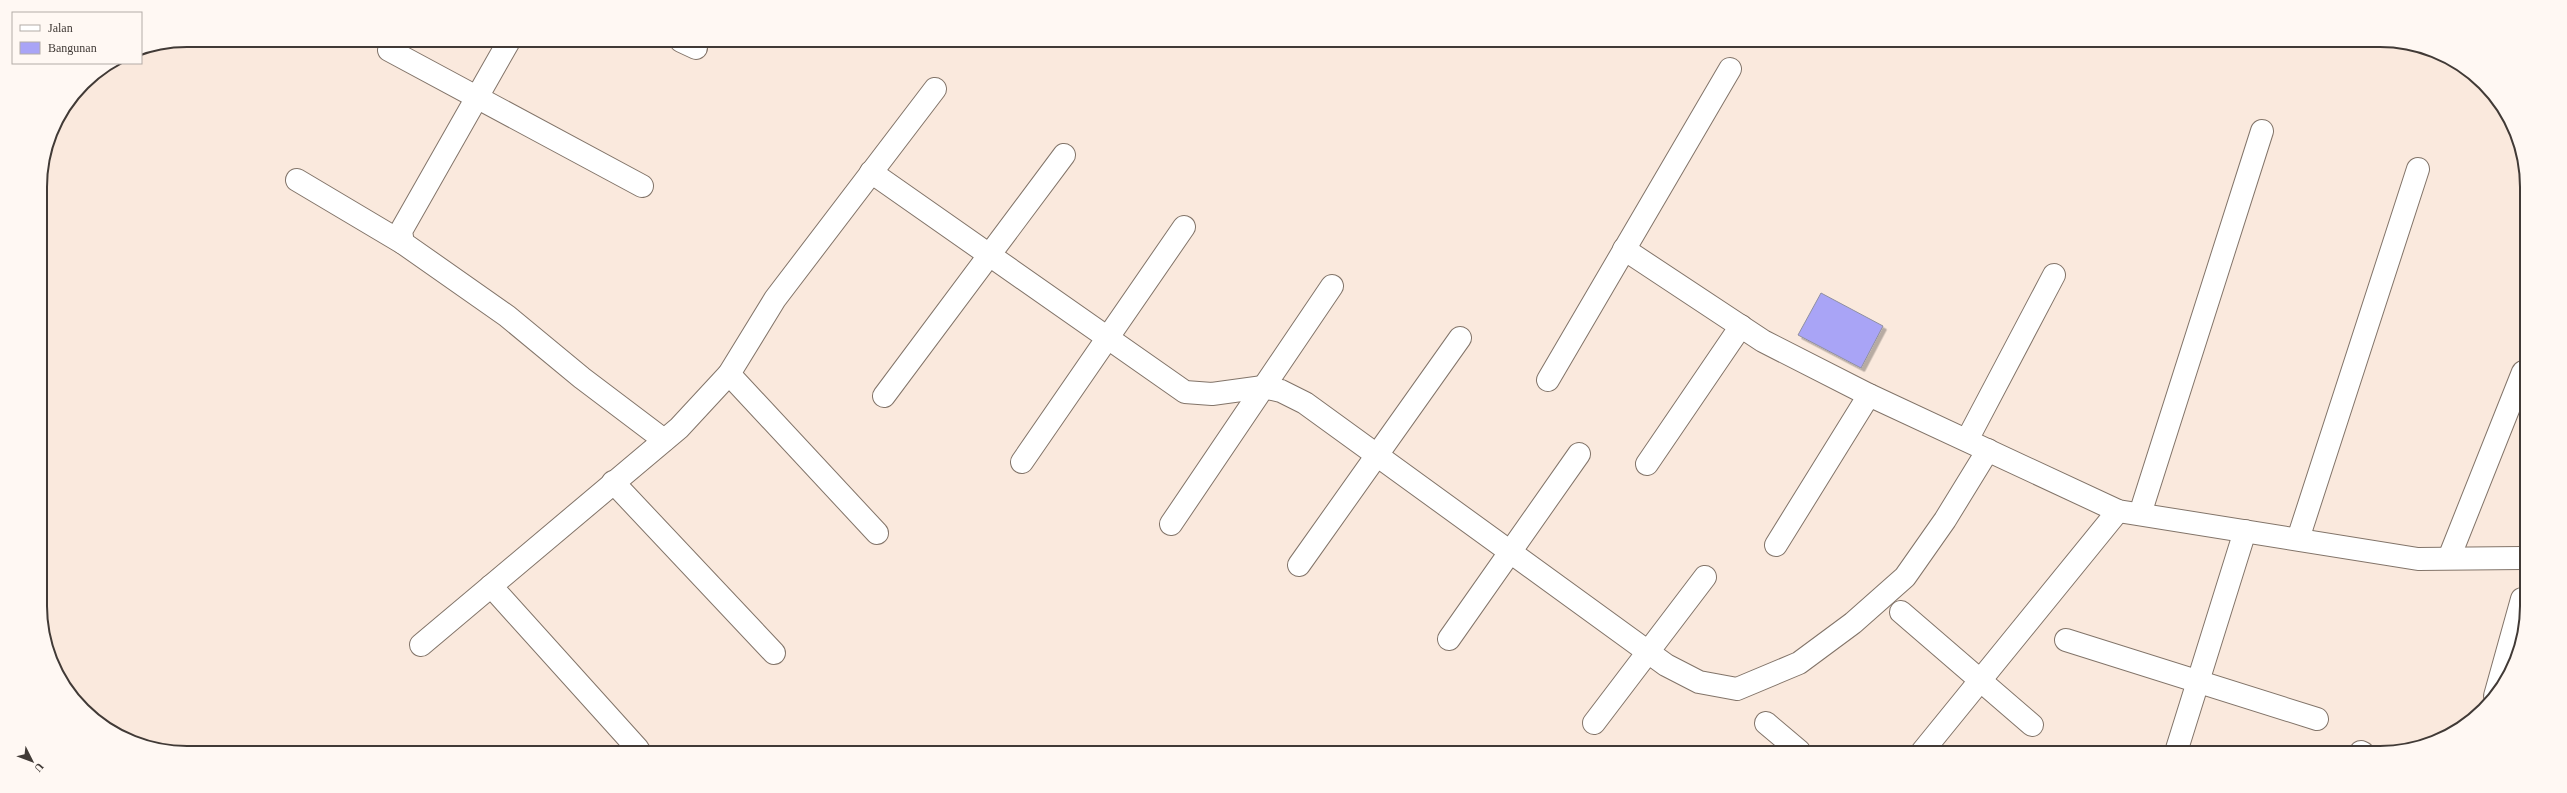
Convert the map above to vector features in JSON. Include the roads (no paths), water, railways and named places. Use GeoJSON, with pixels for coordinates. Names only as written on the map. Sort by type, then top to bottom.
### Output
{"type":"FeatureCollection","features":[{"type":"Feature","properties":{"kind":"street"},"geometry":{"type":"LineString","coordinates":[[403,243],[401,231],[506,47]]}},
{"type":"Feature","properties":{"kind":"street"},"geometry":{"type":"LineString","coordinates":[[389,50],[479,96],[642,186]]}},
{"type":"Feature","properties":{"kind":"street"},"geometry":{"type":"LineString","coordinates":[[1548,380],[1730,69]]}},
{"type":"Feature","properties":{"kind":"street"},"geometry":{"type":"LineString","coordinates":[[421,645],[664,440],[729,374],[775,299],[870,172],[936,89]]}},
{"type":"Feature","properties":{"kind":"street"},"geometry":{"type":"LineString","coordinates":[[2140,514],[2262,131]]}},
{"type":"Feature","properties":{"kind":"street"},"geometry":{"type":"LineString","coordinates":[[884,396],[990,256],[1064,154]]}},
{"type":"Feature","properties":{"kind":"street"},"geometry":{"type":"LineString","coordinates":[[2298,539],[2418,169]]}},
{"type":"Feature","properties":{"kind":"street"},"geometry":{"type":"LineString","coordinates":[[870,172],[1107,339],[1185,392],[1212,394],[1263,387],[1281,392],[1305,403],[1647,652],[1666,665],[1699,682],[1737,689],[1799,663],[1853,623],[1905,577],[1946,520],[1988,450]]}},
{"type":"Feature","properties":{"kind":"street"},"geometry":{"type":"LineString","coordinates":[[297,180],[403,243],[507,316],[582,378],[664,440]]}},
{"type":"Feature","properties":{"kind":"street"},"geometry":{"type":"LineString","coordinates":[[1022,462],[1184,227]]}},
{"type":"Feature","properties":{"kind":"street"},"geometry":{"type":"LineString","coordinates":[[1624,249],[1764,341],[1869,395],[2118,511],[2418,559],[2520,558]]}},
{"type":"Feature","properties":{"kind":"street"},"geometry":{"type":"LineString","coordinates":[[1966,440],[2054,275]]}},
{"type":"Feature","properties":{"kind":"street"},"geometry":{"type":"LineString","coordinates":[[1170,524],[1332,286]]}},
{"type":"Feature","properties":{"kind":"street"},"geometry":{"type":"LineString","coordinates":[[1647,464],[1741,326]]}},
{"type":"Feature","properties":{"kind":"street"},"geometry":{"type":"LineString","coordinates":[[1299,565],[1376,454],[1460,338]]}},
{"type":"Feature","properties":{"kind":"street"},"geometry":{"type":"LineString","coordinates":[[729,374],[877,533]]}},
{"type":"Feature","properties":{"kind":"street"},"geometry":{"type":"LineString","coordinates":[[2449,558],[2520,380]]}},
{"type":"Feature","properties":{"kind":"street"},"geometry":{"type":"LineString","coordinates":[[1776,545],[1869,395]]}},
{"type":"Feature","properties":{"kind":"street"},"geometry":{"type":"LineString","coordinates":[[1449,639],[1579,454]]}},
{"type":"Feature","properties":{"kind":"street"},"geometry":{"type":"LineString","coordinates":[[614,482],[774,653]]}},
{"type":"Feature","properties":{"kind":"street"},"geometry":{"type":"LineString","coordinates":[[1927,746],[2118,511]]}},
{"type":"Feature","properties":{"kind":"street"},"geometry":{"type":"LineString","coordinates":[[2178,746],[2245,531]]}},
{"type":"Feature","properties":{"kind":"street"},"geometry":{"type":"LineString","coordinates":[[1594,723],[1705,577]]}},
{"type":"Feature","properties":{"kind":"street"},"geometry":{"type":"LineString","coordinates":[[491,586],[635,746]]}},
{"type":"Feature","properties":{"kind":"street"},"geometry":{"type":"LineString","coordinates":[[1901,612],[2032,725]]}},
{"type":"Feature","properties":{"kind":"street"},"geometry":{"type":"LineString","coordinates":[[2503,672],[2517,630],[2520,614]]}},
{"type":"Feature","properties":{"kind":"street"},"geometry":{"type":"LineString","coordinates":[[2066,640],[2317,719]]}},
{"type":"Feature","properties":{"kind":"street"},"geometry":{"type":"LineString","coordinates":[[1766,723],[1792,746]]}}]}
